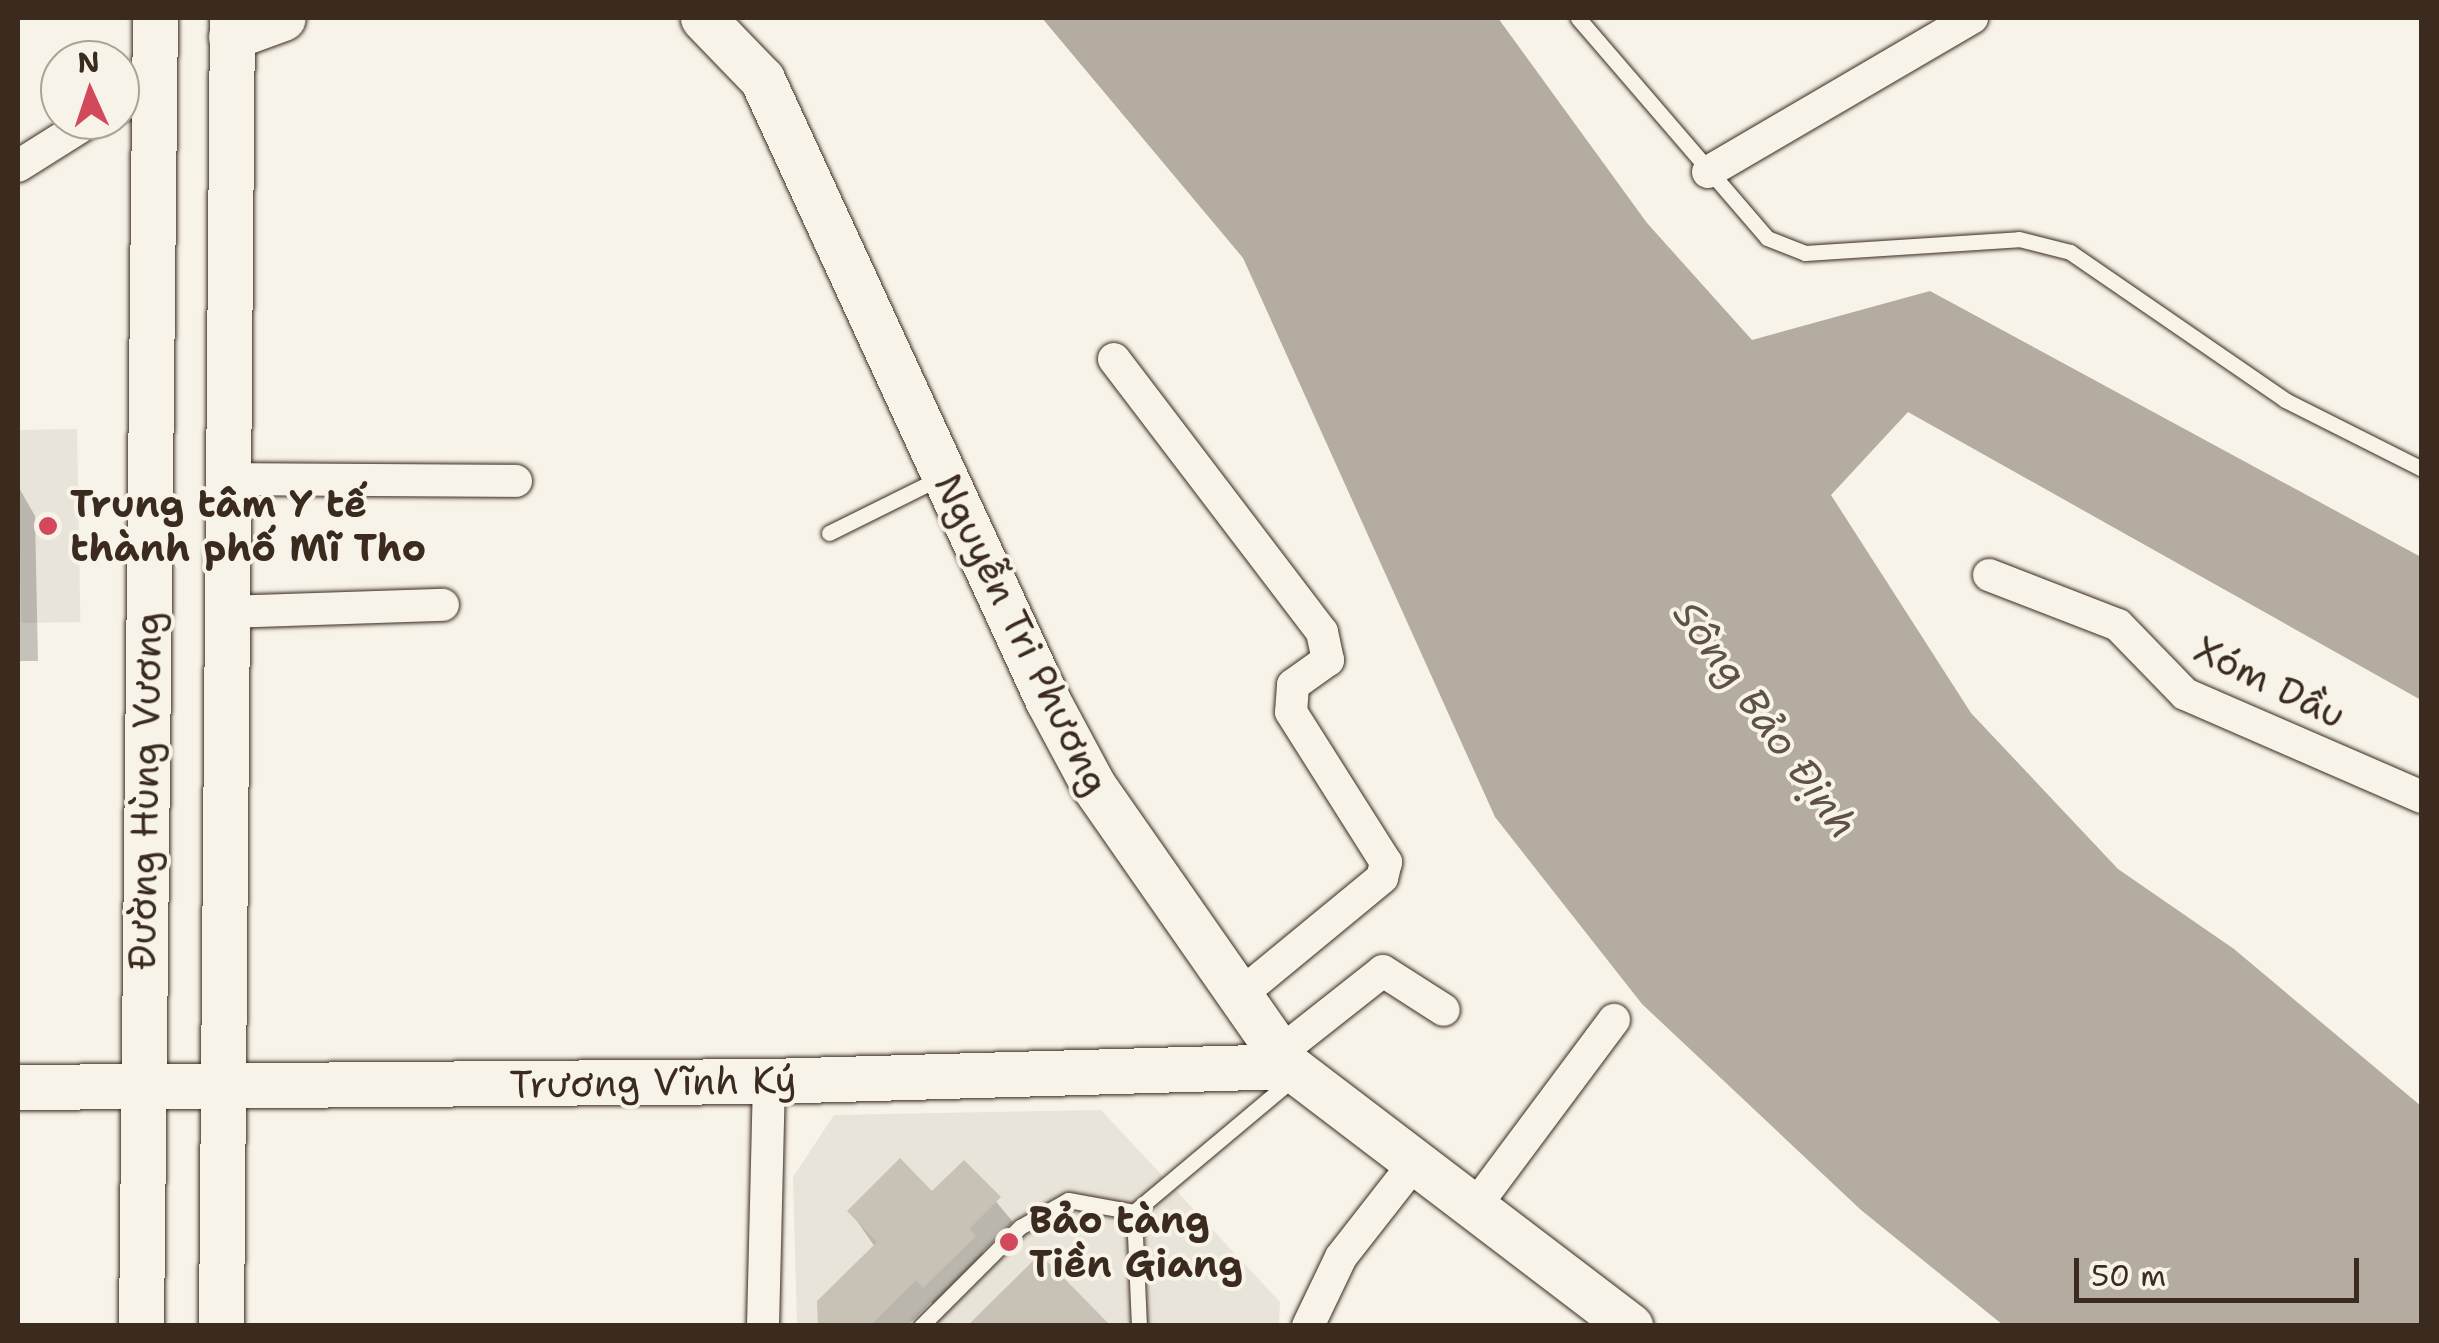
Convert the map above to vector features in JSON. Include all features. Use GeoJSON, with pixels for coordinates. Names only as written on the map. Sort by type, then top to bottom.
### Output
{"type":"FeatureCollection","features":[{"type":"Feature","properties":{"kind":"street","name":"Đường Hùng Vương"},"geometry":{"type":"LineString","coordinates":[[140,85],[155,18]]}},
{"type":"Feature","properties":{"kind":"street"},"geometry":{"type":"LineString","coordinates":[[231,28],[283,18]]}},
{"type":"Feature","properties":{"kind":"street","name":"Nguyễn Tri Phương"},"geometry":{"type":"LineString","coordinates":[[703,18],[762,80],[944,476],[1093,784],[1239,996],[1289,1064],[1413,1165],[1629,1325]]}},
{"type":"Feature","properties":{"kind":"street"},"geometry":{"type":"LineString","coordinates":[[1708,172],[1972,18]]}},
{"type":"Feature","properties":{"kind":"street","name":"Đường Hùng Vương"},"geometry":{"type":"LineString","coordinates":[[221,1326],[231,28]]}},
{"type":"Feature","properties":{"kind":"street"},"geometry":{"type":"LineString","coordinates":[[18,166],[59,140]]}},
{"type":"Feature","properties":{"kind":"street","name":"Đường Hùng Vương"},"geometry":{"type":"LineString","coordinates":[[137,140],[141,1326]]}},
{"type":"Feature","properties":{"kind":"street"},"geometry":{"type":"LineString","coordinates":[[1114,359],[1322,632],[1328,660],[1293,685],[1291,712],[1386,862],[1382,878],[1239,996]]}},
{"type":"Feature","properties":{"kind":"street"},"geometry":{"type":"LineString","coordinates":[[229,479],[516,481]]}},
{"type":"Feature","properties":{"kind":"street","name":"Xóm Dầu"},"geometry":{"type":"LineString","coordinates":[[1989,575],[2118,624],[2185,694],[2422,796]]}},
{"type":"Feature","properties":{"kind":"street"},"geometry":{"type":"LineString","coordinates":[[226,612],[443,605]]}},
{"type":"Feature","properties":{"kind":"street"},"geometry":{"type":"LineString","coordinates":[[1289,1064],[1383,972],[1444,1010]]}},
{"type":"Feature","properties":{"kind":"street"},"geometry":{"type":"LineString","coordinates":[[1473,1209],[1614,1020]]}},
{"type":"Feature","properties":{"kind":"street","name":"Trương Vĩnh Ký"},"geometry":{"type":"LineString","coordinates":[[18,1088],[769,1081],[1289,1064]]}},
{"type":"Feature","properties":{"kind":"street"},"geometry":{"type":"LineString","coordinates":[[763,1326],[769,1081]]}},
{"type":"Feature","properties":{"kind":"street"},"geometry":{"type":"LineString","coordinates":[[1308,1326],[1341,1258],[1413,1165]]}},
{"type":"Feature","properties":{"kind":"lane"},"geometry":{"type":"LineString","coordinates":[[1578,18],[1767,238],[1806,252],[2019,240],[2070,252],[2285,400],[2422,469]]}},
{"type":"Feature","properties":{"kind":"lane"},"geometry":{"type":"LineString","coordinates":[[830,534],[944,476]]}},
{"type":"Feature","properties":{"kind":"lane"},"geometry":{"type":"LineString","coordinates":[[1140,1326],[1134,1212],[1289,1064]]}},
{"type":"Feature","properties":{"kind":"lane"},"geometry":{"type":"LineString","coordinates":[[921,1326],[996,1246],[1043,1213],[1068,1200],[1134,1212]]}},
{"type":"Feature","properties":{"kind":"shaded area","name":"Trung tâm Y tế thành phố Mĩ Tho"},"geometry":{"type":"Polygon","coordinates":[[[77,429],[80,622],[21,623],[18,430],[77,429]]]}},
{"type":"Feature","properties":{"kind":"shaded area","name":"Bảo tàng Tiền Giang"},"geometry":{"type":"Polygon","coordinates":[[[1101,1110],[1280,1302],[1279,1325],[797,1325],[793,1177],[834,1115],[1101,1110]]]}},
{"type":"Feature","properties":{"kind":"water","name":"Sông Bảo Định"},"geometry":{"type":"Polygon","coordinates":[[[1042,18],[1498,18],[1647,223],[1752,340],[1930,291],[2421,557],[2421,700],[1908,412],[1831,495],[1971,713],[2118,869],[2234,949],[2421,1106],[2421,1325],[2003,1325],[1861,1210],[1642,1004],[1495,817],[1243,258],[1042,18]]]}},
{"type":"Feature","properties":{"kind":"building"},"geometry":{"type":"Polygon","coordinates":[[[900,1158],[932,1191],[964,1160],[1001,1197],[969,1229],[976,1236],[923,1288],[916,1280],[870,1326],[818,1326],[817,1301],[877,1242],[847,1211],[900,1158]]]}},
{"type":"Feature","properties":{"kind":"building"},"geometry":{"type":"Polygon","coordinates":[[[1040,1254],[1111,1326],[967,1326],[1040,1254]]]}},
{"type":"Feature","properties":{"kind":"place","name":"Trung tâm Y tế thành phố Mĩ Tho"},"geometry":{"type":"Point","coordinates":[48,526]}},
{"type":"Feature","properties":{"kind":"place","name":"Bảo tàng Tiền Giang"},"geometry":{"type":"Point","coordinates":[1009,1242]}}]}
